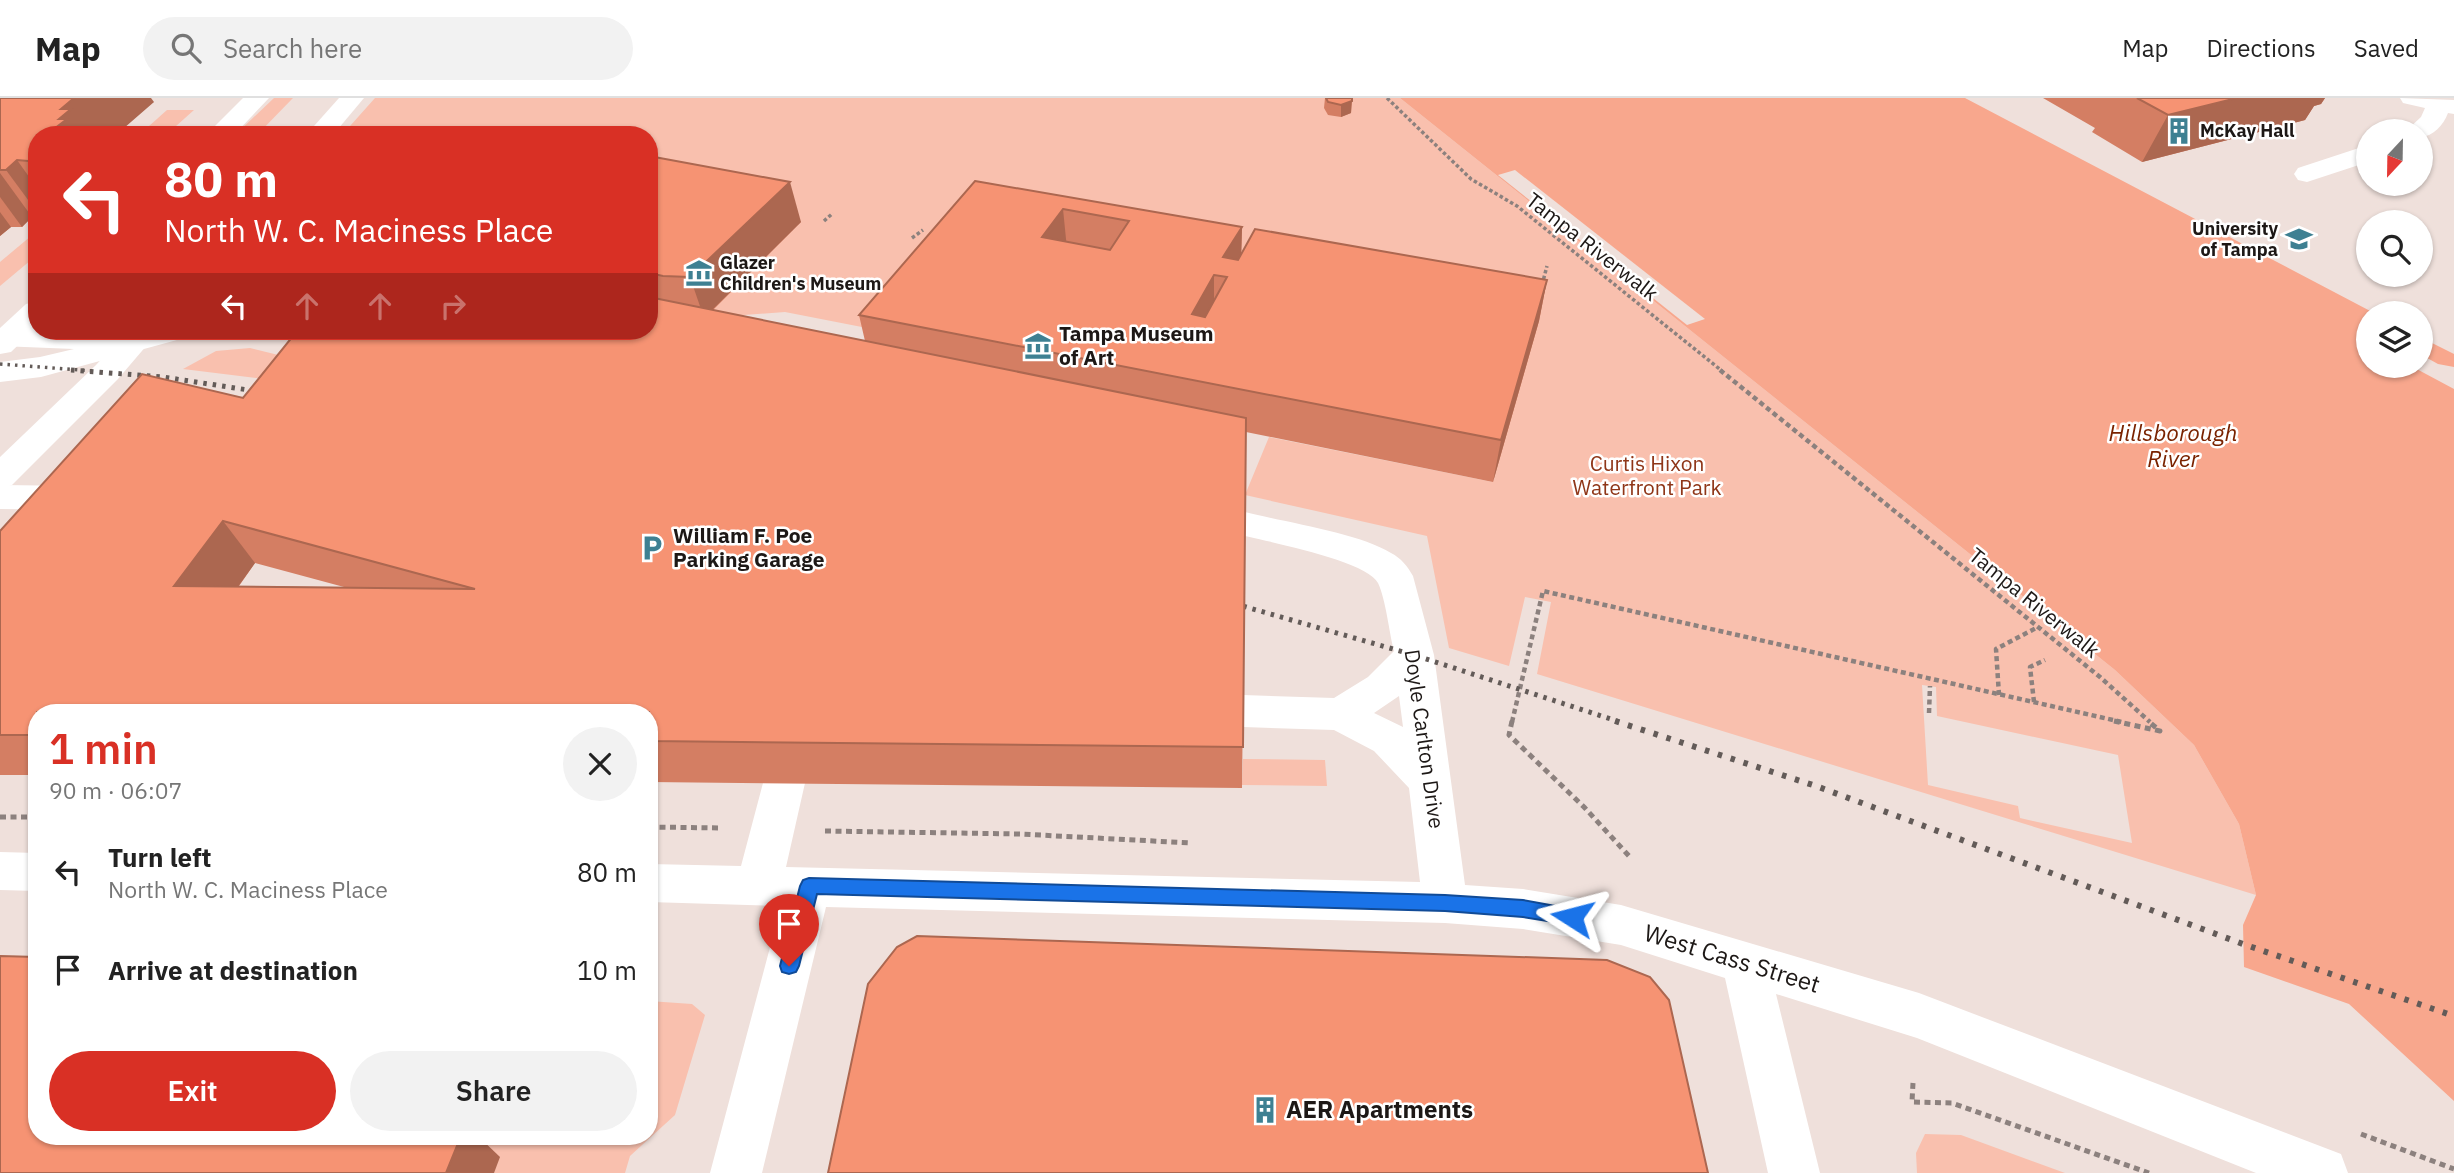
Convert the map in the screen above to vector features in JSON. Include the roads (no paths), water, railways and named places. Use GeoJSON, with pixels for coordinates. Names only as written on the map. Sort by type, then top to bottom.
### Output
{"type":"FeatureCollection","features":[{"type":"Feature","properties":{"kind":"street"},"geometry":{"type":"LineString","coordinates":[[228,126],[257,98]]}},
{"type":"Feature","properties":{"kind":"street"},"geometry":{"type":"LineString","coordinates":[[327,126],[352,98]]}},
{"type":"Feature","properties":{"kind":"street"},"geometry":{"type":"LineString","coordinates":[[2412,98],[2446,105],[2433,120]]}},
{"type":"Feature","properties":{"kind":"street"},"geometry":{"type":"LineString","coordinates":[[2307,174],[2356,157]]}},
{"type":"Feature","properties":{"kind":"street"},"geometry":{"type":"LineString","coordinates":[[3,340],[28,318]]}},
{"type":"Feature","properties":{"kind":"street"},"geometry":{"type":"LineString","coordinates":[[3,340],[28,339]]}},
{"type":"Feature","properties":{"kind":"street"},"geometry":{"type":"LineString","coordinates":[[0,372],[41,366],[127,340]]}},
{"type":"Feature","properties":{"kind":"street"},"geometry":{"type":"LineString","coordinates":[[0,477],[136,340]]}},
{"type":"Feature","properties":{"kind":"street"},"geometry":{"type":"LineString","coordinates":[[0,497],[103,498]]}},
{"type":"Feature","properties":{"kind":"street","name":"Doyle Carlton Drive"},"geometry":{"type":"LineString","coordinates":[[1245,524],[1356,552],[1379,562],[1395,576],[1414,655],[1445,903]]}},
{"type":"Feature","properties":{"kind":"street"},"geometry":{"type":"LineString","coordinates":[[1340,714],[1382,688],[1414,655]]}},
{"type":"Feature","properties":{"kind":"street"},"geometry":{"type":"LineString","coordinates":[[1243,711],[1340,714],[1389,739],[1431,783]]}},
{"type":"Feature","properties":{"kind":"street"},"geometry":{"type":"LineString","coordinates":[[759,886],[784,783]]}},
{"type":"Feature","properties":{"kind":"street"},"geometry":{"type":"LineString","coordinates":[[0,871],[28,872]]}},
{"type":"Feature","properties":{"kind":"street","name":"West Cass Street"},"geometry":{"type":"LineString","coordinates":[[658,883],[1445,903],[1523,909],[1621,925],[1919,1016],[2322,1173]]}},
{"type":"Feature","properties":{"kind":"street"},"geometry":{"type":"LineString","coordinates":[[736,1173],[809,886]]}},
{"type":"Feature","properties":{"kind":"street"},"geometry":{"type":"LineString","coordinates":[[1745,963],[1794,1173]]}},
{"type":"Feature","properties":{"kind":"water","name":"Hillsborough River"},"geometry":{"type":"Polygon","coordinates":[[[1400,98],[1965,98],[2356,304],[2356,378],[2433,378],[2433,344],[2454,354],[2454,1101],[2349,1004],[2244,967],[2243,925],[2256,895],[2239,824],[2194,745],[2115,670],[1400,98]]]}},
{"type":"Feature","properties":{"kind":"railway"},"geometry":{"type":"LineString","coordinates":[[0,364],[93,371]]}},
{"type":"Feature","properties":{"kind":"railway"},"geometry":{"type":"LineString","coordinates":[[71,370],[163,377],[268,393]]}},
{"type":"Feature","properties":{"kind":"railway"},"geometry":{"type":"LineString","coordinates":[[1225,601],[1414,655],[1620,722]]}},
{"type":"Feature","properties":{"kind":"railway"},"geometry":{"type":"LineString","coordinates":[[1615,721],[1816,786],[2243,944],[2454,1016]]}},
{"type":"Feature","properties":{"kind":"place","name":"McKay Hall"},"geometry":{"type":"Point","coordinates":[2179,131]}},
{"type":"Feature","properties":{"kind":"place","name":"University of Tampa"},"geometry":{"type":"Point","coordinates":[2299,239]}},
{"type":"Feature","properties":{"kind":"place","name":"Glazer Children's Museum"},"geometry":{"type":"Point","coordinates":[699,273]}},
{"type":"Feature","properties":{"kind":"place","name":"Tampa Museum of Art"},"geometry":{"type":"Point","coordinates":[1038,346]}},
{"type":"Feature","properties":{"kind":"place","name":"William F. Poe Parking Garage"},"geometry":{"type":"Point","coordinates":[652,548]}},
{"type":"Feature","properties":{"kind":"place","name":"AER Apartments"},"geometry":{"type":"Point","coordinates":[1265,1110]}},
{"type":"Feature","properties":{"kind":"park label","name":"Curtis Hixon Waterfront Park"},"geometry":{"type":"Point","coordinates":[1647,476]}}]}
